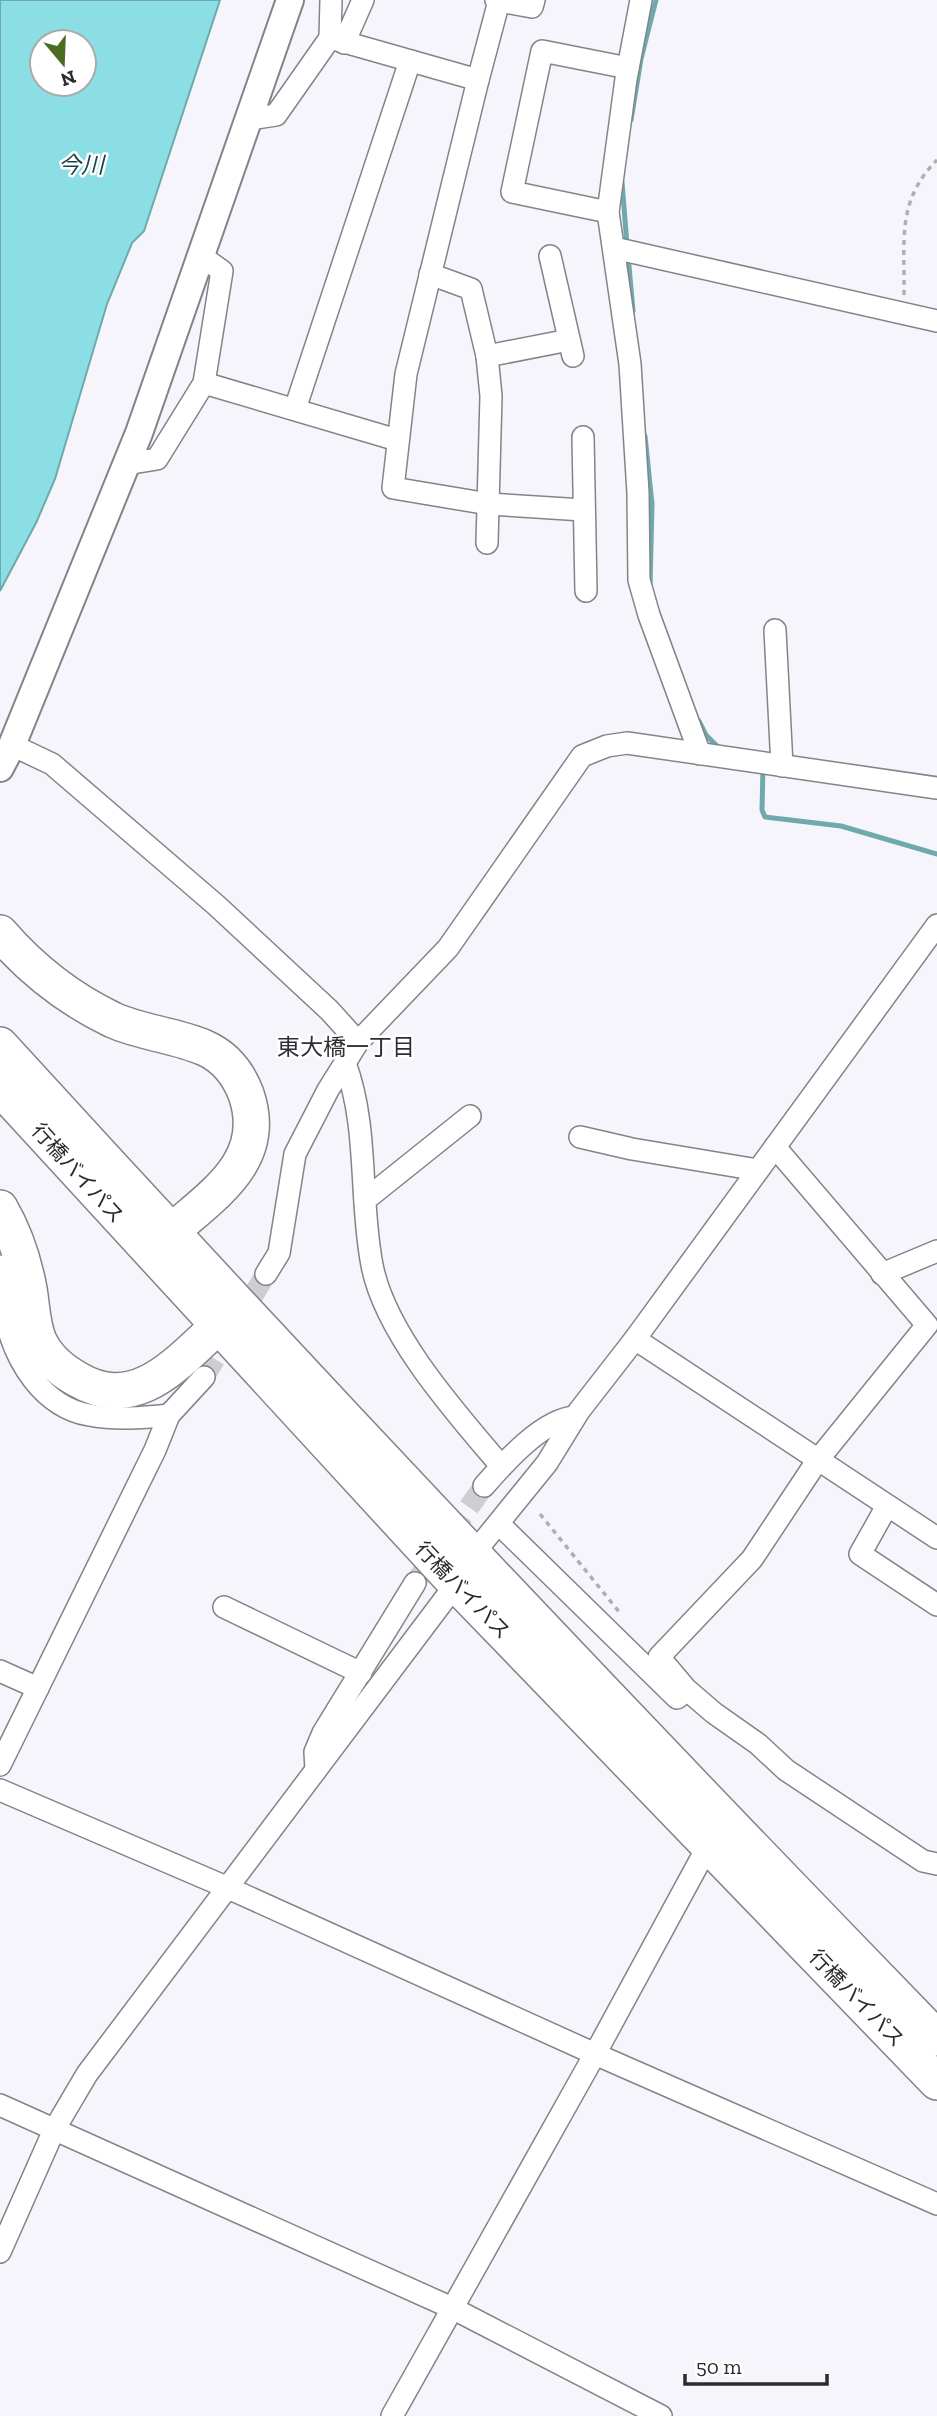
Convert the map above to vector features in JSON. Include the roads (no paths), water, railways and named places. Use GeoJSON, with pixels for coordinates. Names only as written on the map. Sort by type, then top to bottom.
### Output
{"type":"FeatureCollection","features":[{"type":"Feature","properties":{"kind":"highway"},"geometry":{"type":"LineString","coordinates":[[0,933],[46,979],[75,1000],[115,1021],[206,1048],[221,1058],[241,1081],[248,1102],[252,1130],[243,1162],[232,1177],[171,1232]]}},
{"type":"Feature","properties":{"kind":"highway","name":"行橋バイパス"},"geometry":{"type":"LineString","coordinates":[[0,1045],[171,1232],[710,1805],[937,2038]]}},
{"type":"Feature","properties":{"kind":"highway","name":"行橋バイパス"},"geometry":{"type":"LineString","coordinates":[[0,1088],[456,1584],[937,2082]]}},
{"type":"Feature","properties":{"kind":"highway"},"geometry":{"type":"LineString","coordinates":[[0,1208],[16,1241],[29,1286],[39,1341],[50,1358],[65,1372],[84,1383],[105,1390],[126,1390],[147,1384],[165,1374],[218,1326]]}},
{"type":"Feature","properties":{"kind":"street"},"geometry":{"type":"LineString","coordinates":[[0,768],[12,745],[126,464],[290,0]]}},
{"type":"Feature","properties":{"kind":"street"},"geometry":{"type":"LineString","coordinates":[[331,0],[337,41]]}},
{"type":"Feature","properties":{"kind":"street"},"geometry":{"type":"LineString","coordinates":[[250,119],[276,115],[337,41],[363,0]]}},
{"type":"Feature","properties":{"kind":"street"},"geometry":{"type":"LineString","coordinates":[[534,0],[532,8],[497,0],[406,374],[393,488],[489,504],[583,510]]}},
{"type":"Feature","properties":{"kind":"street"},"geometry":{"type":"LineString","coordinates":[[641,0],[612,167],[608,212],[630,364],[638,494],[639,580],[649,615],[700,754]]}},
{"type":"Feature","properties":{"kind":"street"},"geometry":{"type":"LineString","coordinates":[[337,41],[478,79]]}},
{"type":"Feature","properties":{"kind":"street"},"geometry":{"type":"LineString","coordinates":[[608,212],[512,192],[542,51],[628,68]]}},
{"type":"Feature","properties":{"kind":"street"},"geometry":{"type":"LineString","coordinates":[[295,409],[410,61]]}},
{"type":"Feature","properties":{"kind":"street"},"geometry":{"type":"LineString","coordinates":[[614,248],[937,321]]}},
{"type":"Feature","properties":{"kind":"street"},"geometry":{"type":"LineString","coordinates":[[126,464],[157,459],[204,383],[222,271],[201,256]]}},
{"type":"Feature","properties":{"kind":"street"},"geometry":{"type":"LineString","coordinates":[[487,356],[571,348],[550,256]]}},
{"type":"Feature","properties":{"kind":"street"},"geometry":{"type":"LineString","coordinates":[[430,274],[471,289],[487,356],[491,396],[487,543]]}},
{"type":"Feature","properties":{"kind":"street"},"geometry":{"type":"LineString","coordinates":[[204,383],[397,440]]}},
{"type":"Feature","properties":{"kind":"street"},"geometry":{"type":"LineString","coordinates":[[583,437],[586,591]]}},
{"type":"Feature","properties":{"kind":"street"},"geometry":{"type":"LineString","coordinates":[[775,630],[782,766]]}},
{"type":"Feature","properties":{"kind":"street"},"geometry":{"type":"LineString","coordinates":[[266,1274],[279,1253],[295,1154],[328,1090],[358,1042],[448,948],[582,756],[607,746],[627,743],[937,788]]}},
{"type":"Feature","properties":{"kind":"street"},"geometry":{"type":"LineString","coordinates":[[12,745],[52,764],[216,905],[329,1010],[358,1042]]}},
{"type":"Feature","properties":{"kind":"street"},"geometry":{"type":"LineString","coordinates":[[0,2252],[54,2130],[87,2074],[456,1584],[474,1553],[547,1463],[575,1417],[635,1339],[937,925]]}},
{"type":"Feature","properties":{"kind":"street"},"geometry":{"type":"LineString","coordinates":[[345,1063],[352,1083],[361,1139],[372,1267],[385,1305],[427,1375],[501,1466]]}},
{"type":"Feature","properties":{"kind":"street"},"geometry":{"type":"LineString","coordinates":[[365,1200],[470,1116]]}},
{"type":"Feature","properties":{"kind":"street"},"geometry":{"type":"LineString","coordinates":[[580,1137],[632,1149],[758,1170]]}},
{"type":"Feature","properties":{"kind":"street"},"geometry":{"type":"LineString","coordinates":[[775,1147],[882,1274],[932,1318],[817,1461],[752,1559],[659,1657],[686,1689],[806,1784],[923,1861],[937,1864]]}},
{"type":"Feature","properties":{"kind":"street"},"geometry":{"type":"LineString","coordinates":[[882,1274],[937,1251]]}},
{"type":"Feature","properties":{"kind":"street"},"geometry":{"type":"LineString","coordinates":[[0,1266],[6,1319],[15,1350],[29,1376],[54,1400],[86,1415],[124,1419],[169,1415]]}},
{"type":"Feature","properties":{"kind":"street"},"geometry":{"type":"LineString","coordinates":[[635,1339],[937,1538]]}},
{"type":"Feature","properties":{"kind":"street"},"geometry":{"type":"LineString","coordinates":[[0,1765],[155,1450],[169,1415],[204,1377]]}},
{"type":"Feature","properties":{"kind":"street"},"geometry":{"type":"LineString","coordinates":[[484,1486],[510,1456],[561,1418],[575,1417]]}},
{"type":"Feature","properties":{"kind":"street"},"geometry":{"type":"LineString","coordinates":[[887,1506],[860,1554],[937,1605]]}},
{"type":"Feature","properties":{"kind":"street"},"geometry":{"type":"LineString","coordinates":[[499,1524],[677,1698],[686,1689]]}},
{"type":"Feature","properties":{"kind":"street"},"geometry":{"type":"LineString","coordinates":[[316,1770],[315,1752],[323,1733],[415,1583]]}},
{"type":"Feature","properties":{"kind":"street"},"geometry":{"type":"LineString","coordinates":[[224,1607],[361,1673]]}},
{"type":"Feature","properties":{"kind":"street"},"geometry":{"type":"LineString","coordinates":[[0,1671],[38,1688]]}},
{"type":"Feature","properties":{"kind":"street"},"geometry":{"type":"LineString","coordinates":[[0,1790],[226,1887],[595,2054],[937,2204]]}},
{"type":"Feature","properties":{"kind":"street"},"geometry":{"type":"LineString","coordinates":[[392,2416],[709,1844]]}},
{"type":"Feature","properties":{"kind":"street"},"geometry":{"type":"LineString","coordinates":[[0,2105],[452,2308],[661,2416]]}},
{"type":"Feature","properties":{"kind":"water","name":"今川"},"geometry":{"type":"Polygon","coordinates":[[[0,0],[220,0],[144,231],[132,243],[107,304],[55,479],[36,523],[0,591],[0,0]]]}},
{"type":"Feature","properties":{"kind":"waterway"},"geometry":{"type":"LineString","coordinates":[[631,120],[641,59],[656,0]]}},
{"type":"Feature","properties":{"kind":"waterway"},"geometry":{"type":"LineString","coordinates":[[622,182],[627,245]]}},
{"type":"Feature","properties":{"kind":"waterway"},"geometry":{"type":"LineString","coordinates":[[628,255],[633,311]]}},
{"type":"Feature","properties":{"kind":"waterway"},"geometry":{"type":"LineString","coordinates":[[645,436],[652,504],[650,587]]}},
{"type":"Feature","properties":{"kind":"waterway"},"geometry":{"type":"LineString","coordinates":[[699,721],[706,735],[720,749]]}},
{"type":"Feature","properties":{"kind":"waterway"},"geometry":{"type":"LineString","coordinates":[[763,767],[762,810],[765,817],[841,826],[937,854]]}},
{"type":"Feature","properties":{"kind":"tunnel"},"geometry":{"type":"LineString","coordinates":[[204,1377],[266,1274]]}},
{"type":"Feature","properties":{"kind":"tunnel"},"geometry":{"type":"LineString","coordinates":[[415,1583],[484,1486]]}},
{"type":"Feature","properties":{"kind":"district","name":"東大橋一丁目"},"geometry":{"type":"Point","coordinates":[346,1047]}}]}
